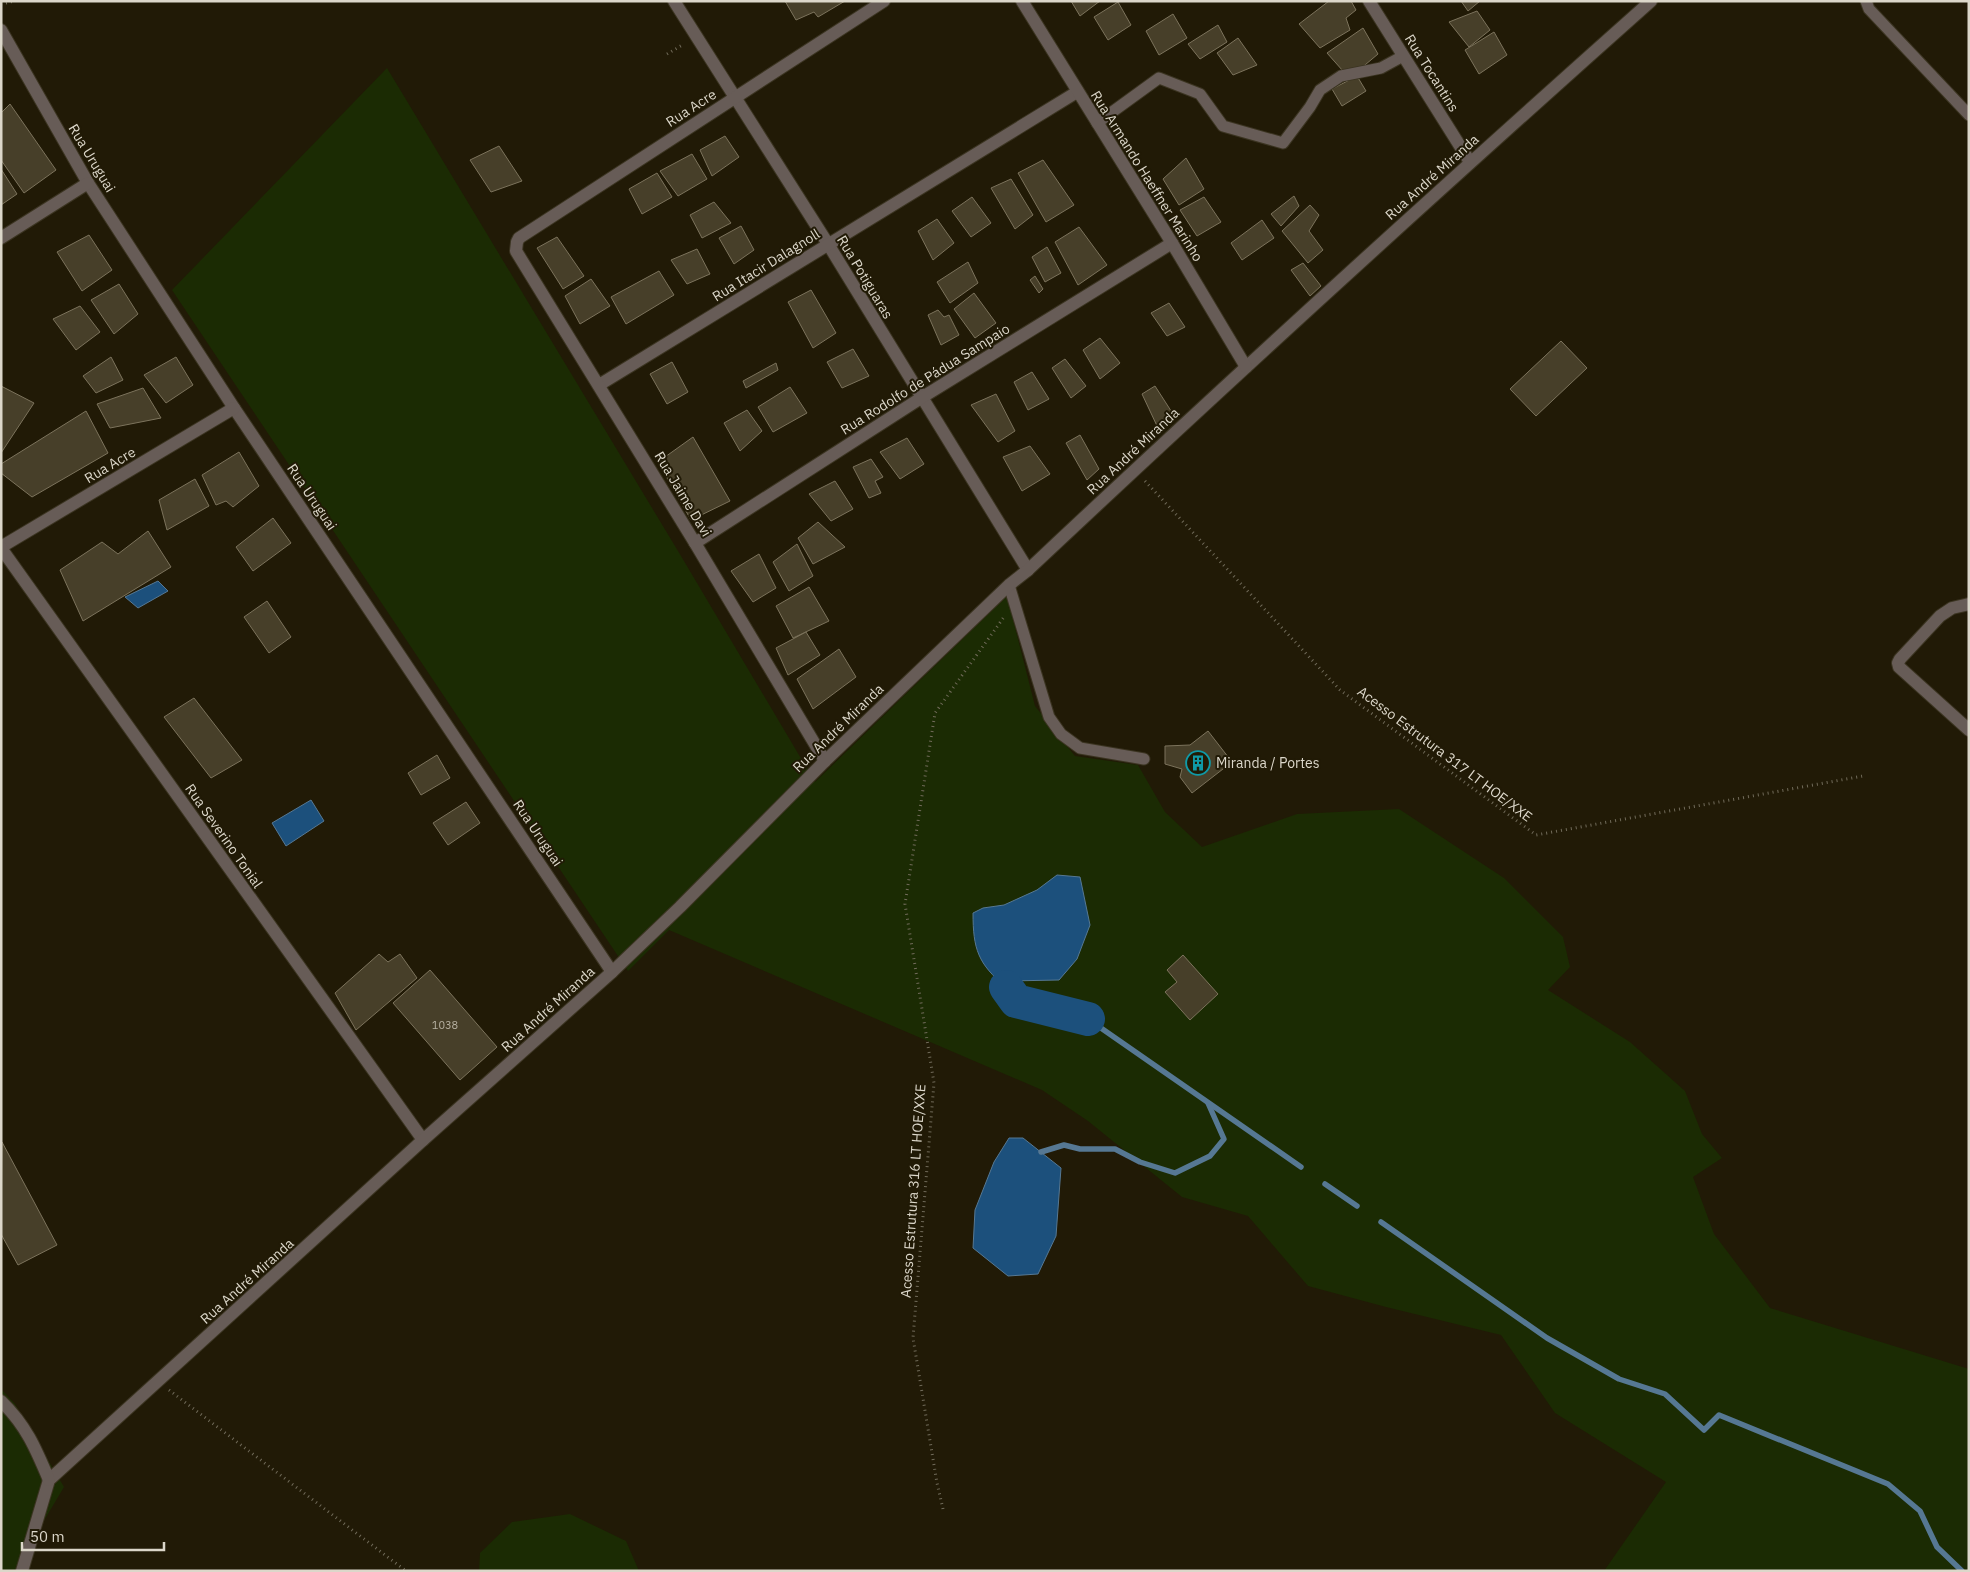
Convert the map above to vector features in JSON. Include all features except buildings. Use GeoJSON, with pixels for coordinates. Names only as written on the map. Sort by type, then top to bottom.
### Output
{"type":"FeatureCollection","features":[{"type":"Feature","properties":{"kind":"street","name":"Rua Potiguaras"},"geometry":{"type":"LineString","coordinates":[[674,1],[736,96],[1028,570]]}},
{"type":"Feature","properties":{"kind":"street","name":"Rua Acre"},"geometry":{"type":"LineString","coordinates":[[516,242],[736,96],[884,1]]}},
{"type":"Feature","properties":{"kind":"street","name":"Rua Armando Haeffner Marinho"},"geometry":{"type":"LineString","coordinates":[[1022,1],[1172,243],[1246,367]]}},
{"type":"Feature","properties":{"kind":"street","name":"Rua Tocantins"},"geometry":{"type":"LineString","coordinates":[[1369,1],[1470,162]]}},
{"type":"Feature","properties":{"kind":"street","name":"Rua André Miranda"},"geometry":{"type":"LineString","coordinates":[[50,1480],[423,1140],[612,972],[680,907],[825,761],[1009,585],[1028,570],[1134,470],[1470,162],[1651,1]]}},
{"type":"Feature","properties":{"kind":"street","name":"Rua Uruguai"},"geometry":{"type":"LineString","coordinates":[[1,30],[88,183],[234,408],[612,972]]}},
{"type":"Feature","properties":{"kind":"street","name":"Rua Itacir Dalagnoll"},"geometry":{"type":"LineString","coordinates":[[599,385],[1077,92]]}},
{"type":"Feature","properties":{"kind":"street"},"geometry":{"type":"LineString","coordinates":[[1,238],[88,183]]}},
{"type":"Feature","properties":{"kind":"street","name":"Rua Jaime Davi"},"geometry":{"type":"LineString","coordinates":[[516,242],[516,252],[695,542],[825,761]]}},
{"type":"Feature","properties":{"kind":"street","name":"Rua Rodolfo de Pádua Sampaio"},"geometry":{"type":"LineString","coordinates":[[695,542],[921,398],[1172,243]]}},
{"type":"Feature","properties":{"kind":"street","name":"Rua Acre"},"geometry":{"type":"LineString","coordinates":[[1,548],[234,408]]}},
{"type":"Feature","properties":{"kind":"street","name":"Rua Severino Tonial"},"geometry":{"type":"LineString","coordinates":[[1,548],[423,1140]]}},
{"type":"Feature","properties":{"kind":"street"},"geometry":{"type":"LineString","coordinates":[[1969,604],[1952,608],[1940,616],[1900,658],[1898,663],[1899,667],[1969,730]]}},
{"type":"Feature","properties":{"kind":"street"},"geometry":{"type":"LineString","coordinates":[[1,1401],[11,1410],[32,1440],[50,1480],[22,1571]]}},
{"type":"Feature","properties":{"kind":"lane"},"geometry":{"type":"LineString","coordinates":[[1866,1],[1869,9],[1969,115]]}},
{"type":"Feature","properties":{"kind":"lane"},"geometry":{"type":"LineString","coordinates":[[1097,123],[1159,78],[1200,94],[1223,126],[1282,143],[1320,90],[1341,76],[1382,68],[1403,56]]}},
{"type":"Feature","properties":{"kind":"lane"},"geometry":{"type":"LineString","coordinates":[[1009,585],[1049,717],[1061,734],[1080,748],[1144,759]]}},
{"type":"Feature","properties":{"kind":"path"},"geometry":{"type":"LineString","coordinates":[[1,4],[15,1]]}},
{"type":"Feature","properties":{"kind":"path","name":"Acesso Estrutura 317 LT HOE/XXE"},"geometry":{"type":"LineString","coordinates":[[1134,470],[1340,690],[1536,835],[1863,776]]}},
{"type":"Feature","properties":{"kind":"path","name":"Acesso Estrutura 316 LT HOE/XXE"},"geometry":{"type":"LineString","coordinates":[[944,1509],[937,1483],[913,1338],[934,1083],[905,904],[935,713],[1014,602]]}},
{"type":"Feature","properties":{"kind":"path"},"geometry":{"type":"LineString","coordinates":[[159,1382],[406,1571]]}},
{"type":"Feature","properties":{"kind":"green space"},"geometry":{"type":"Polygon","coordinates":[[[387,68],[815,782],[1007,596],[1035,706],[1075,756],[1138,765],[1165,812],[1202,847],[1297,814],[1399,809],[1504,878],[1563,937],[1570,967],[1548,990],[1630,1042],[1685,1091],[1702,1134],[1722,1158],[1693,1177],[1714,1234],[1770,1308],[1969,1369],[1969,1571],[1604,1571],[1666,1482],[1555,1413],[1501,1335],[1308,1286],[1248,1216],[1182,1197],[1088,1121],[1042,1090],[669,930],[628,971],[172,290],[387,68]]]}},
{"type":"Feature","properties":{"kind":"green space"},"geometry":{"type":"Polygon","coordinates":[[[1,1389],[15,1404],[64,1487],[14,1571],[1,1571],[1,1389]]]}},
{"type":"Feature","properties":{"kind":"green space"},"geometry":{"type":"Polygon","coordinates":[[[570,1514],[626,1541],[639,1571],[479,1571],[480,1553],[512,1522],[570,1514]]]}},
{"type":"Feature","properties":{"kind":"water"},"geometry":{"type":"Polygon","coordinates":[[[158,581],[168,591],[138,608],[125,597],[158,581]]]}},
{"type":"Feature","properties":{"kind":"water"},"geometry":{"type":"Polygon","coordinates":[[[311,800],[324,821],[286,846],[272,823],[311,800]]]}},
{"type":"Feature","properties":{"kind":"water"},"geometry":{"type":"Polygon","coordinates":[[[1057,875],[1080,877],[1090,925],[1077,959],[1059,980],[1008,981],[1006,987],[989,971],[979,955],[974,937],[973,913],[983,908],[1004,905],[1037,890],[1057,875]]]}},
{"type":"Feature","properties":{"kind":"water"},"geometry":{"type":"Polygon","coordinates":[[[1009,1138],[1023,1138],[1061,1168],[1056,1236],[1038,1274],[1008,1276],[973,1248],[975,1210],[994,1162],[1009,1138]]]}},
{"type":"Feature","properties":{"kind":"waterway"},"geometry":{"type":"LineString","coordinates":[[1006,987],[1016,1001],[1088,1019]]}},
{"type":"Feature","properties":{"kind":"waterway"},"geometry":{"type":"LineString","coordinates":[[1088,1019],[1301,1167]]}},
{"type":"Feature","properties":{"kind":"waterway"},"geometry":{"type":"LineString","coordinates":[[1041,1152],[1064,1145],[1080,1149],[1115,1149],[1140,1162],[1175,1173],[1210,1156],[1224,1139],[1208,1103]]}},
{"type":"Feature","properties":{"kind":"waterway"},"geometry":{"type":"LineString","coordinates":[[1325,1184],[1357,1206]]}},
{"type":"Feature","properties":{"kind":"waterway"},"geometry":{"type":"LineString","coordinates":[[1381,1222],[1547,1338],[1619,1379],[1665,1394],[1704,1430],[1719,1415],[1888,1484],[1920,1511],[1937,1547],[1962,1571]]}},
{"type":"Feature","properties":{"kind":"place","name":"Miranda / Portes"},"geometry":{"type":"Point","coordinates":[1198,763]}}]}
